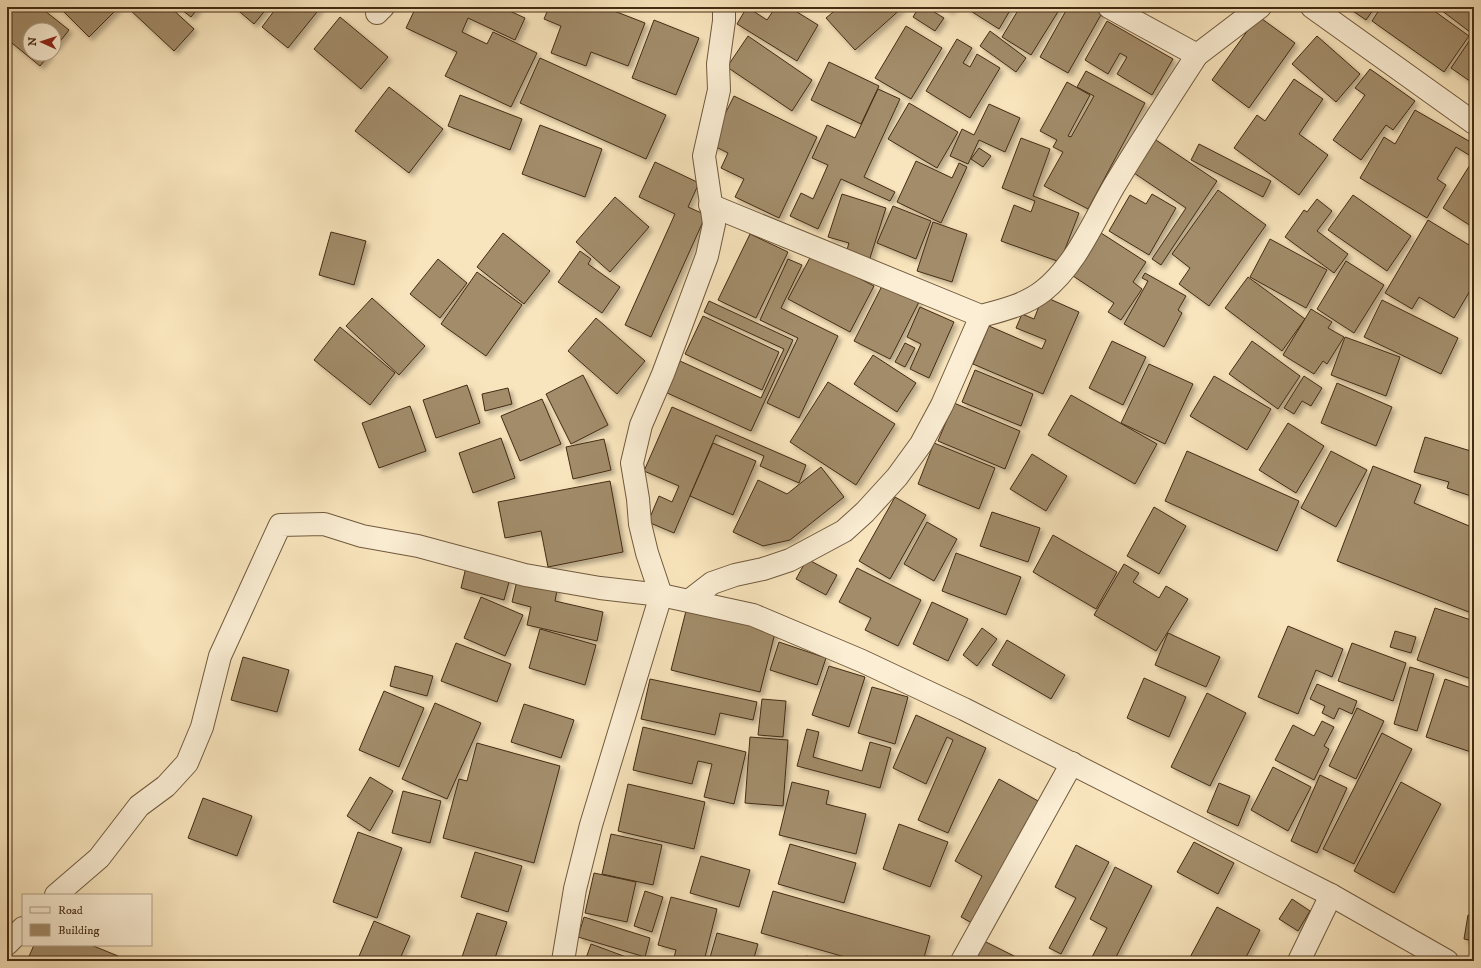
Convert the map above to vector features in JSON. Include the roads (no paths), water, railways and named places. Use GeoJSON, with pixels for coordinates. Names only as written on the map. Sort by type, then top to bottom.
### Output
{"type":"FeatureCollection","features":[{"type":"Feature","properties":{"kind":"street"},"geometry":{"type":"LineString","coordinates":[[562,961],[575,889],[591,825],[661,595],[647,553],[640,524],[638,499],[632,463],[641,425],[663,374],[707,256],[714,224],[704,156],[719,90],[718,64],[724,21],[724,7]]}},
{"type":"Feature","properties":{"kind":"street"},"geometry":{"type":"LineString","coordinates":[[1110,7],[1197,55]]}},
{"type":"Feature","properties":{"kind":"street"},"geometry":{"type":"LineString","coordinates":[[710,205],[981,316],[1009,308],[1033,298],[1044,290],[1068,265],[1150,126],[1197,55],[1260,7]]}},
{"type":"Feature","properties":{"kind":"street"},"geometry":{"type":"LineString","coordinates":[[1312,7],[1474,123]]}},
{"type":"Feature","properties":{"kind":"street"},"geometry":{"type":"LineString","coordinates":[[690,600],[712,583],[790,560],[844,531],[865,512],[897,477],[921,444],[942,405],[981,316]]}},
{"type":"Feature","properties":{"kind":"street"},"geometry":{"type":"LineString","coordinates":[[57,894],[99,858],[139,806],[166,786],[186,763],[202,727],[220,656],[280,525],[324,524],[362,536],[418,546],[525,576],[600,588],[661,595],[690,600],[753,615],[848,655],[964,709],[1331,895],[1447,961]]}},
{"type":"Feature","properties":{"kind":"street"},"geometry":{"type":"LineString","coordinates":[[962,961],[1072,763]]}},
{"type":"Feature","properties":{"kind":"street"},"geometry":{"type":"LineString","coordinates":[[1299,961],[1331,895]]}},
{"type":"Feature","properties":{"kind":"street"},"geometry":{"type":"LineString","coordinates":[[7,944],[22,929]]}}]}
